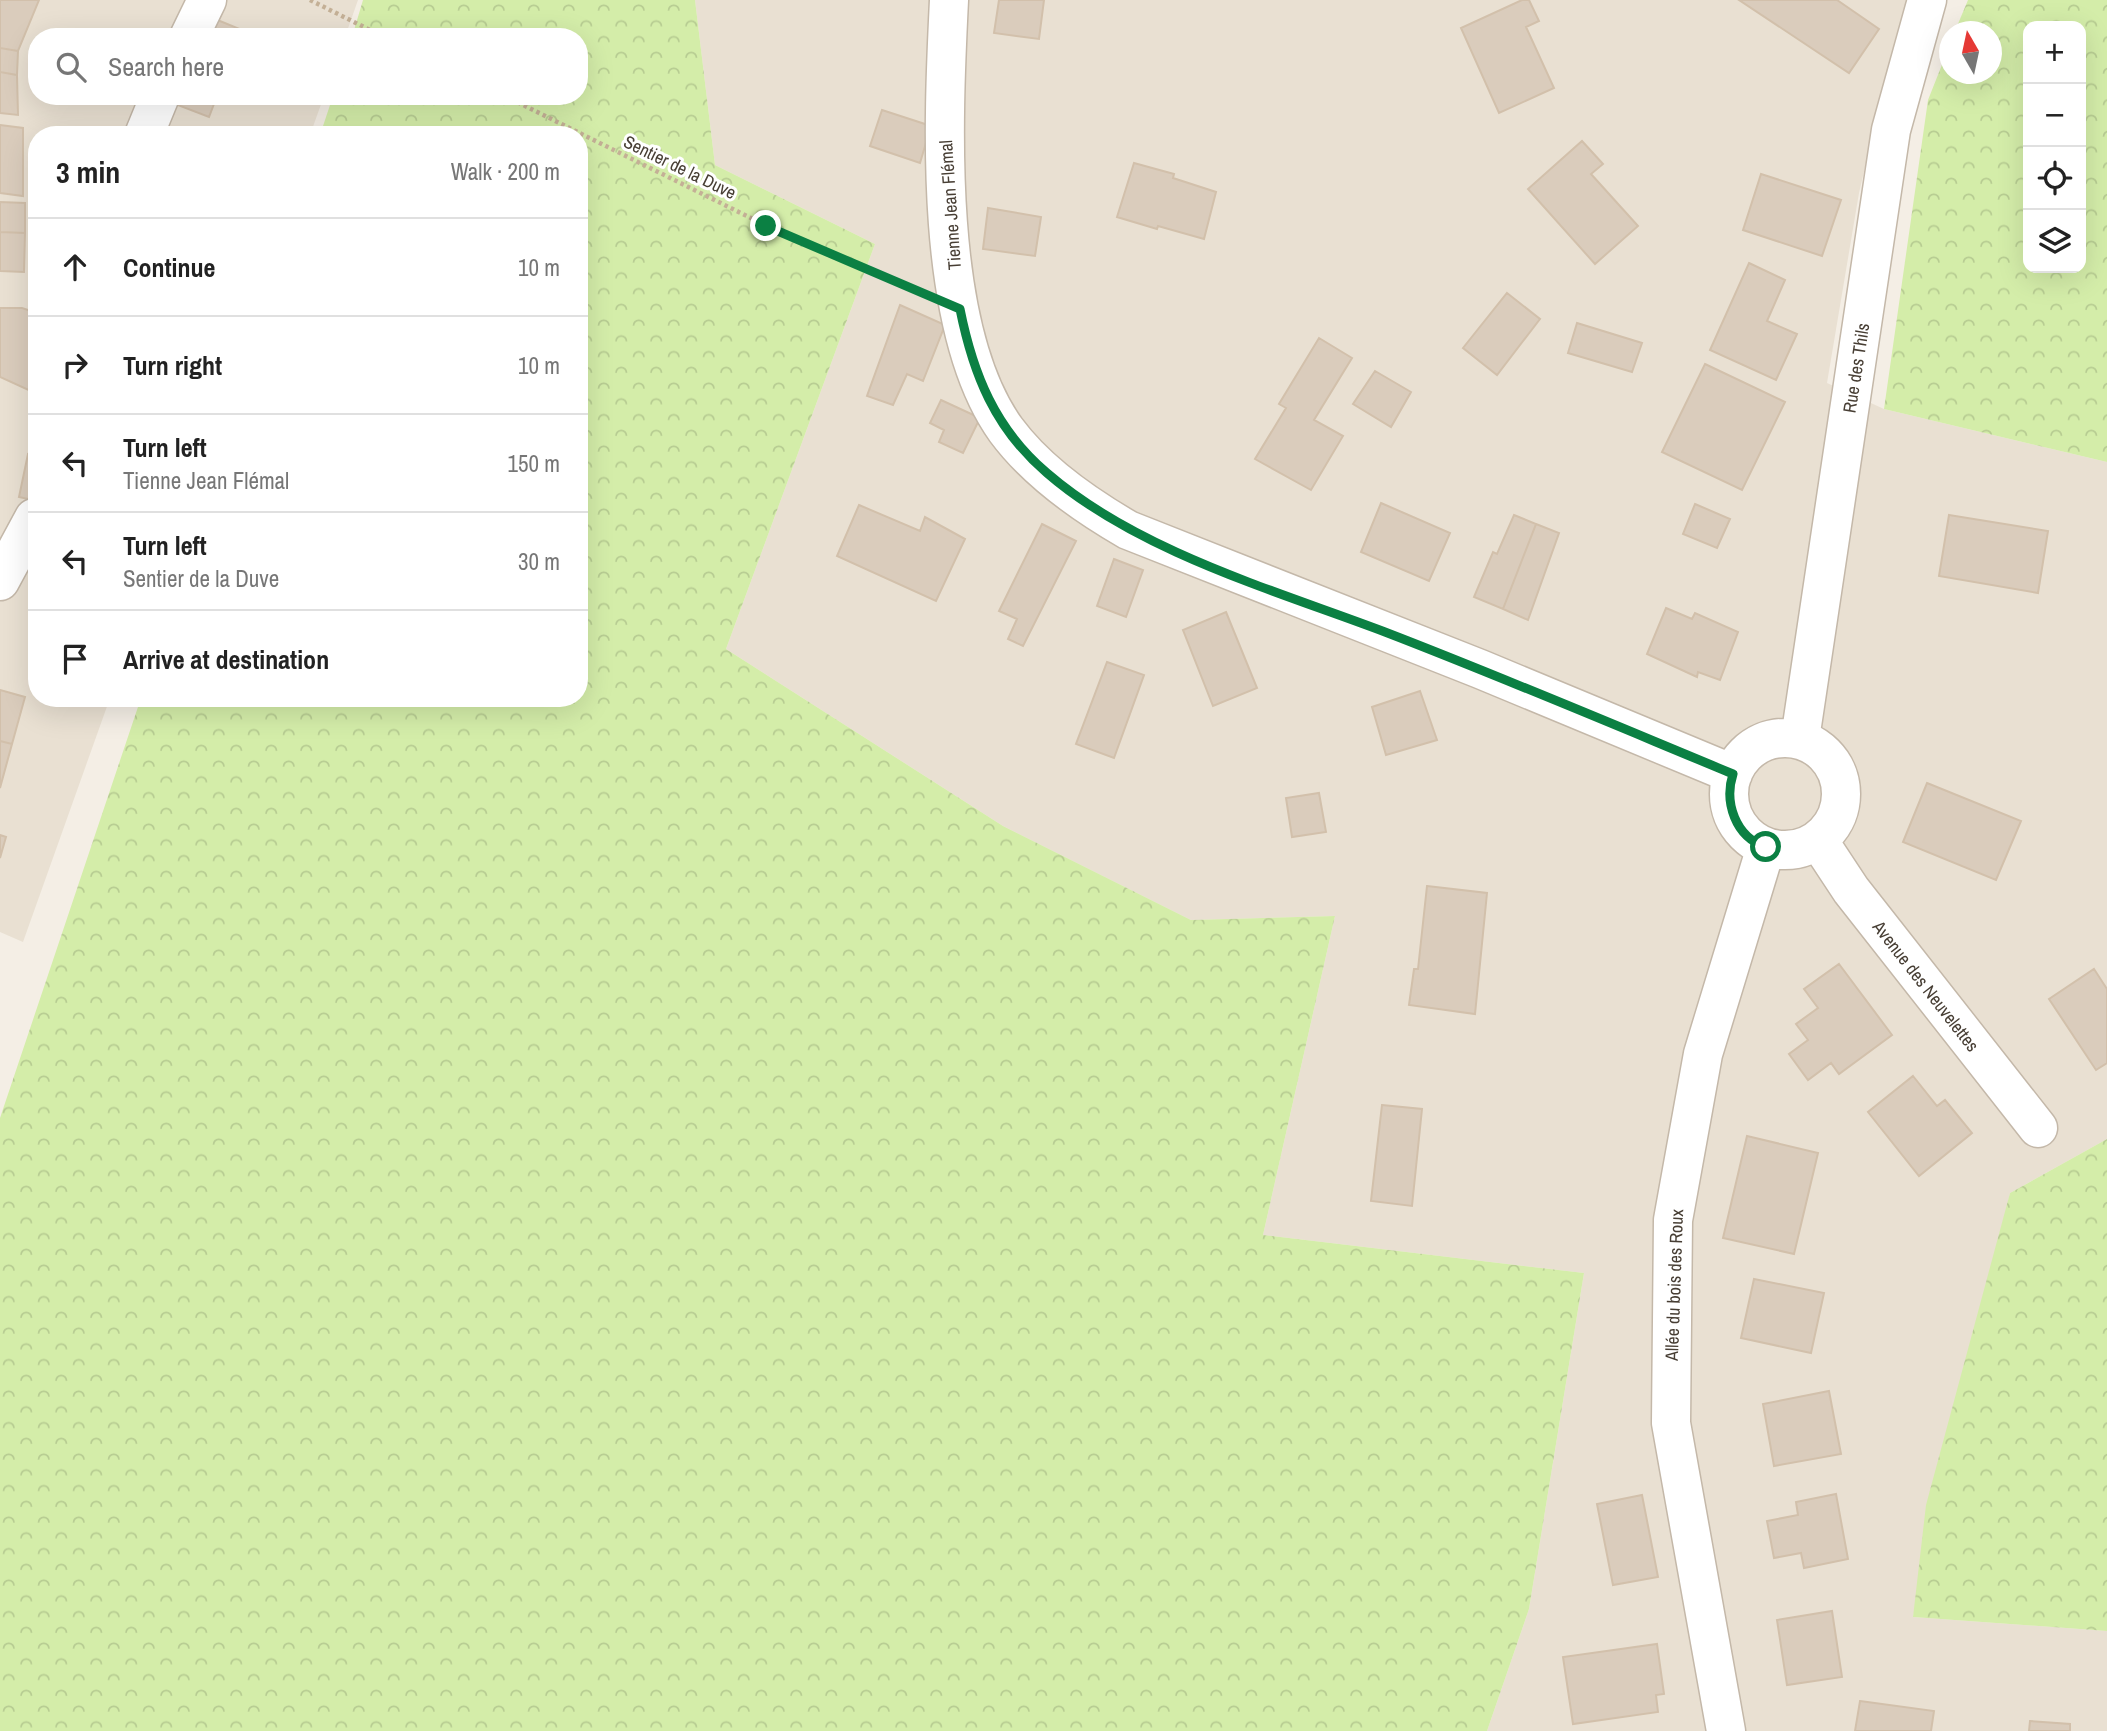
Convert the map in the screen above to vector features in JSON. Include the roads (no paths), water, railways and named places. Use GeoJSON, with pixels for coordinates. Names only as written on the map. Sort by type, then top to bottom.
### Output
{"type":"FeatureCollection","features":[{"type":"Feature","properties":{"kind":"street"},"geometry":{"type":"LineString","coordinates":[[193,28],[207,0]]}},
{"type":"Feature","properties":{"kind":"street","name":"Tienne Jean Flémal"},"geometry":{"type":"LineString","coordinates":[[949,0],[945,163],[960,309],[975,373],[1007,431],[1045,472],[1097,512],[1128,530],[1480,669],[1733,774]]}},
{"type":"Feature","properties":{"kind":"street","name":"Rue des Thils"},"geometry":{"type":"LineString","coordinates":[[1800,739],[1891,130],[1927,0]]}},
{"type":"Feature","properties":{"kind":"street"},"geometry":{"type":"LineString","coordinates":[[148,126],[156,105]]}},
{"type":"Feature","properties":{"kind":"street"},"geometry":{"type":"LineString","coordinates":[[0,581],[28,530]]}},
{"type":"Feature","properties":{"kind":"street"},"geometry":{"type":"LineString","coordinates":[[1777,738],[1800,739],[1826,754],[1842,784],[1842,802],[1836,820],[1818,840],[1798,849],[1766,847],[1745,834],[1735,820],[1728,788],[1746,753],[1761,743],[1777,738]]}},
{"type":"Feature","properties":{"kind":"street","name":"Avenue des Neuvelettes"},"geometry":{"type":"LineString","coordinates":[[1818,840],[1851,890],[2038,1128]]}},
{"type":"Feature","properties":{"kind":"street","name":"Allée du bois des Roux"},"geometry":{"type":"LineString","coordinates":[[1726,1731],[1671,1423],[1674,1220],[1703,1054],[1766,847]]}}]}
